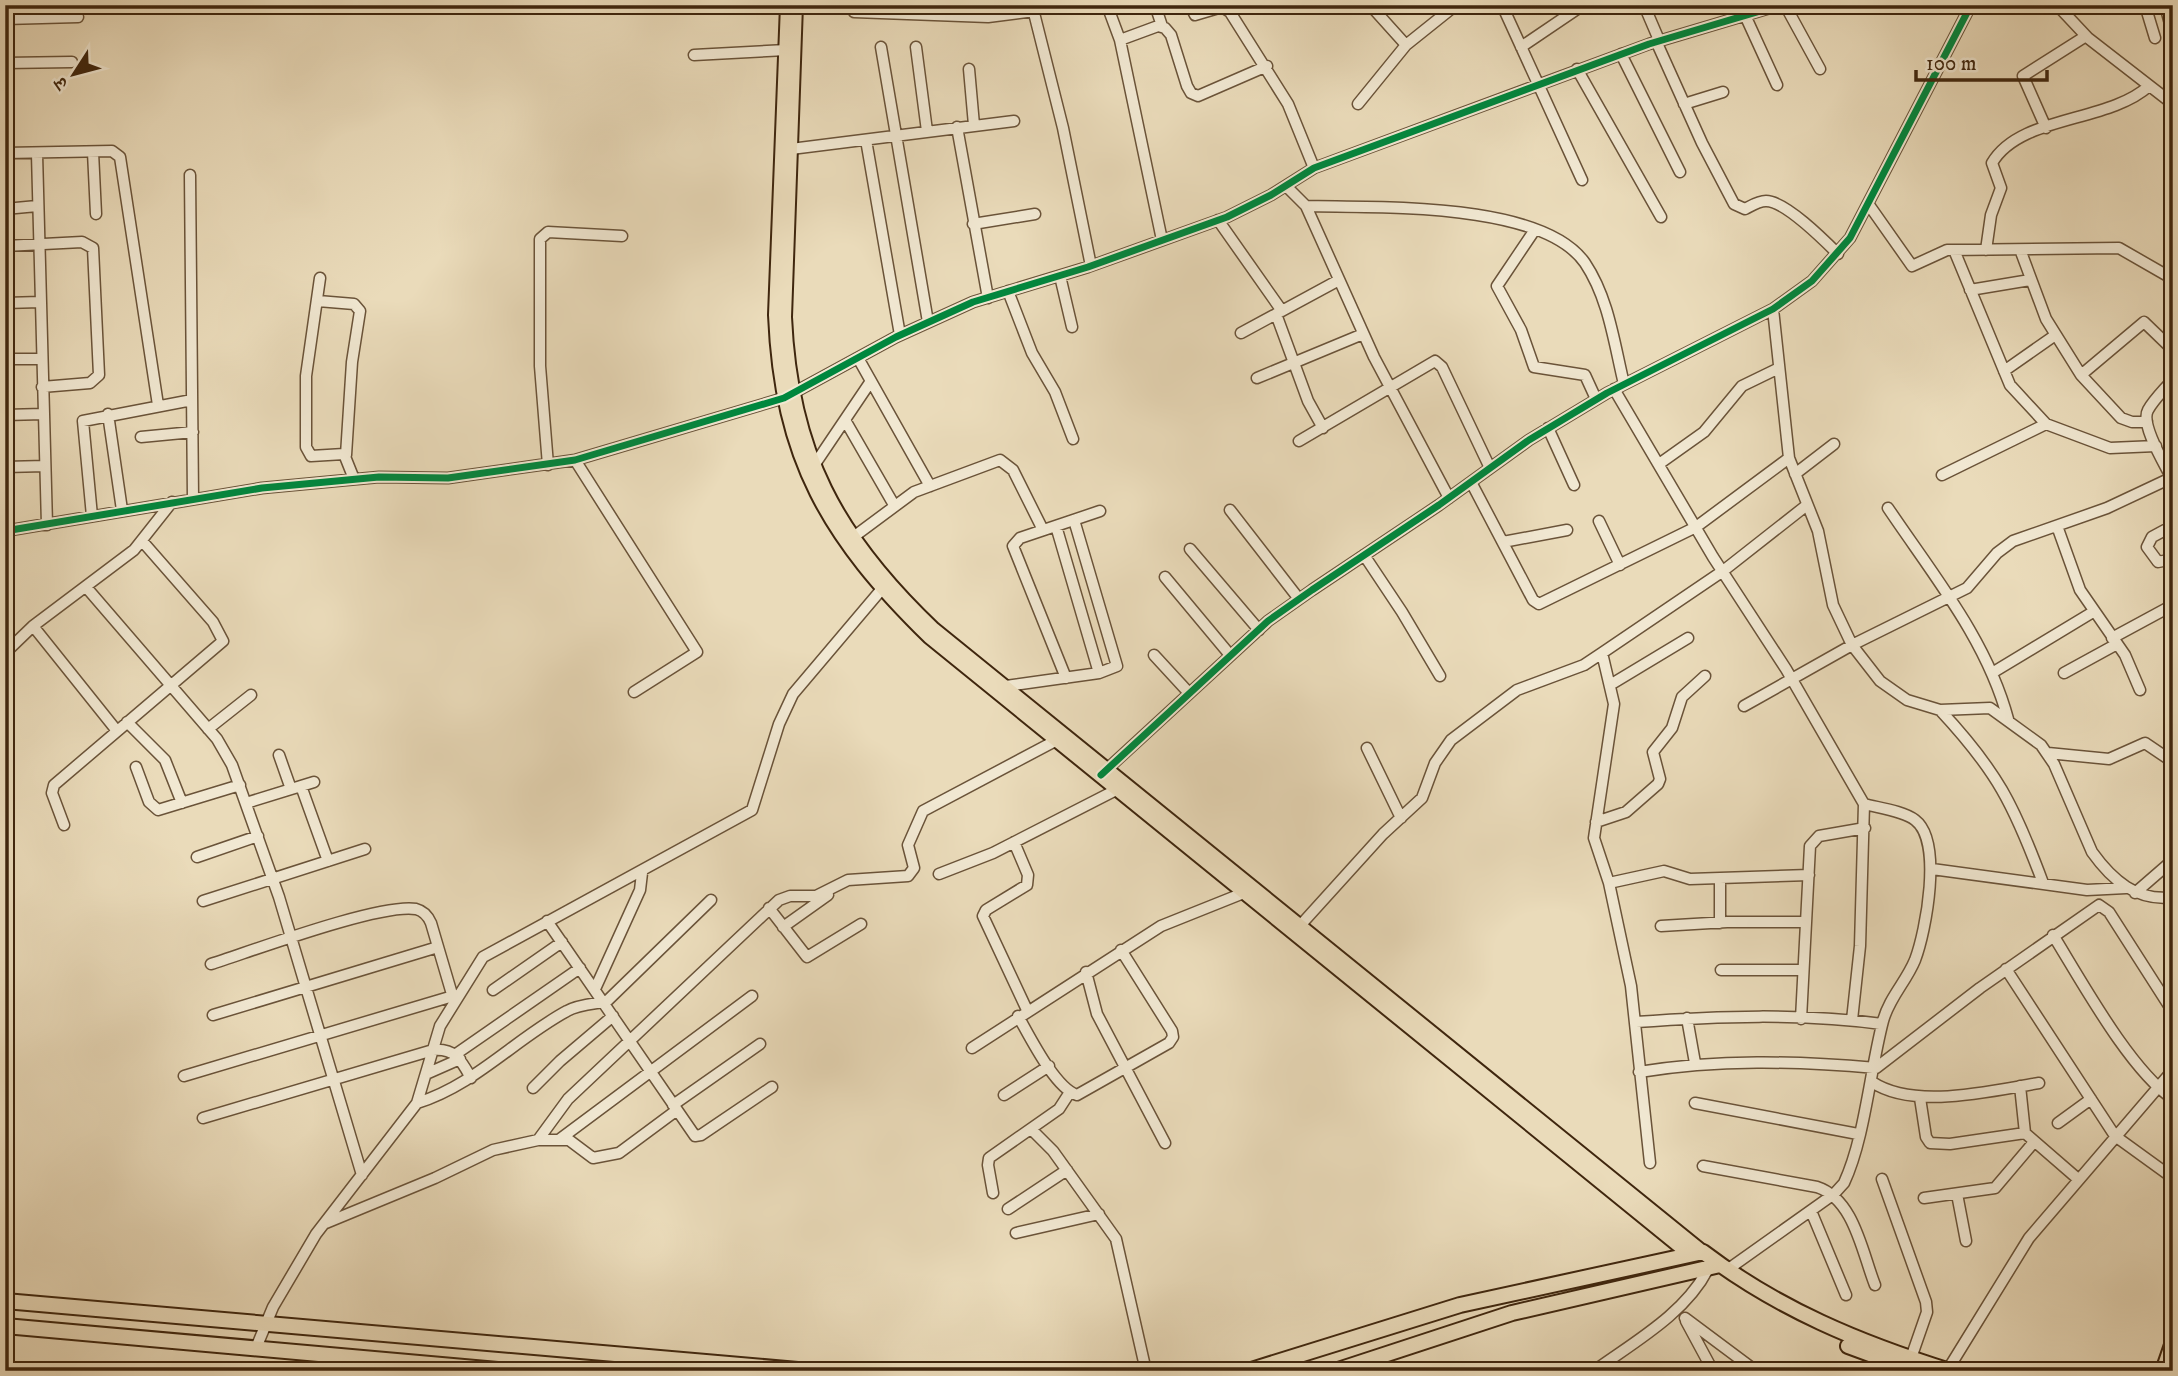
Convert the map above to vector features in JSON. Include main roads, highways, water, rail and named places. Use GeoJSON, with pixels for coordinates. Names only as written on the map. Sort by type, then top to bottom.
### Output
{"type":"FeatureCollection","features":[{"type":"Feature","properties":{"kind":"highway"},"geometry":{"type":"LineString","coordinates":[[1248,1371],[1460,1305],[1696,1253],[1718,1268],[1755,1301],[1799,1325],[1863,1353],[1948,1370]]}},
{"type":"Feature","properties":{"kind":"highway"},"geometry":{"type":"LineString","coordinates":[[1335,1371],[1512,1313],[1718,1268]]}},
{"type":"Feature","properties":{"kind":"highway"},"geometry":{"type":"LineString","coordinates":[[5,1301],[809,1371]]}},
{"type":"Feature","properties":{"kind":"highway"},"geometry":{"type":"LineString","coordinates":[[5,1326],[509,1371]]}},
{"type":"Feature","properties":{"kind":"highway"},"geometry":{"type":"LineString","coordinates":[[2163,1371],[2173,1342]]}},
{"type":"Feature","properties":{"kind":"highway"},"geometry":{"type":"LineString","coordinates":[[2171,1371],[2173,1365]]}},
{"type":"Feature","properties":{"kind":"main road"},"geometry":{"type":"LineString","coordinates":[[787,5],[775,315],[777,361],[815,464],[852,538],[890,588],[934,629],[1006,686],[1104,772],[1696,1253]]}},
{"type":"Feature","properties":{"kind":"main road"},"geometry":{"type":"LineString","coordinates":[[796,5],[785,317],[788,396],[802,459],[824,511],[851,553],[881,590],[929,637],[1057,740],[1104,772],[1118,789],[1246,892],[1298,928]]}}]}
